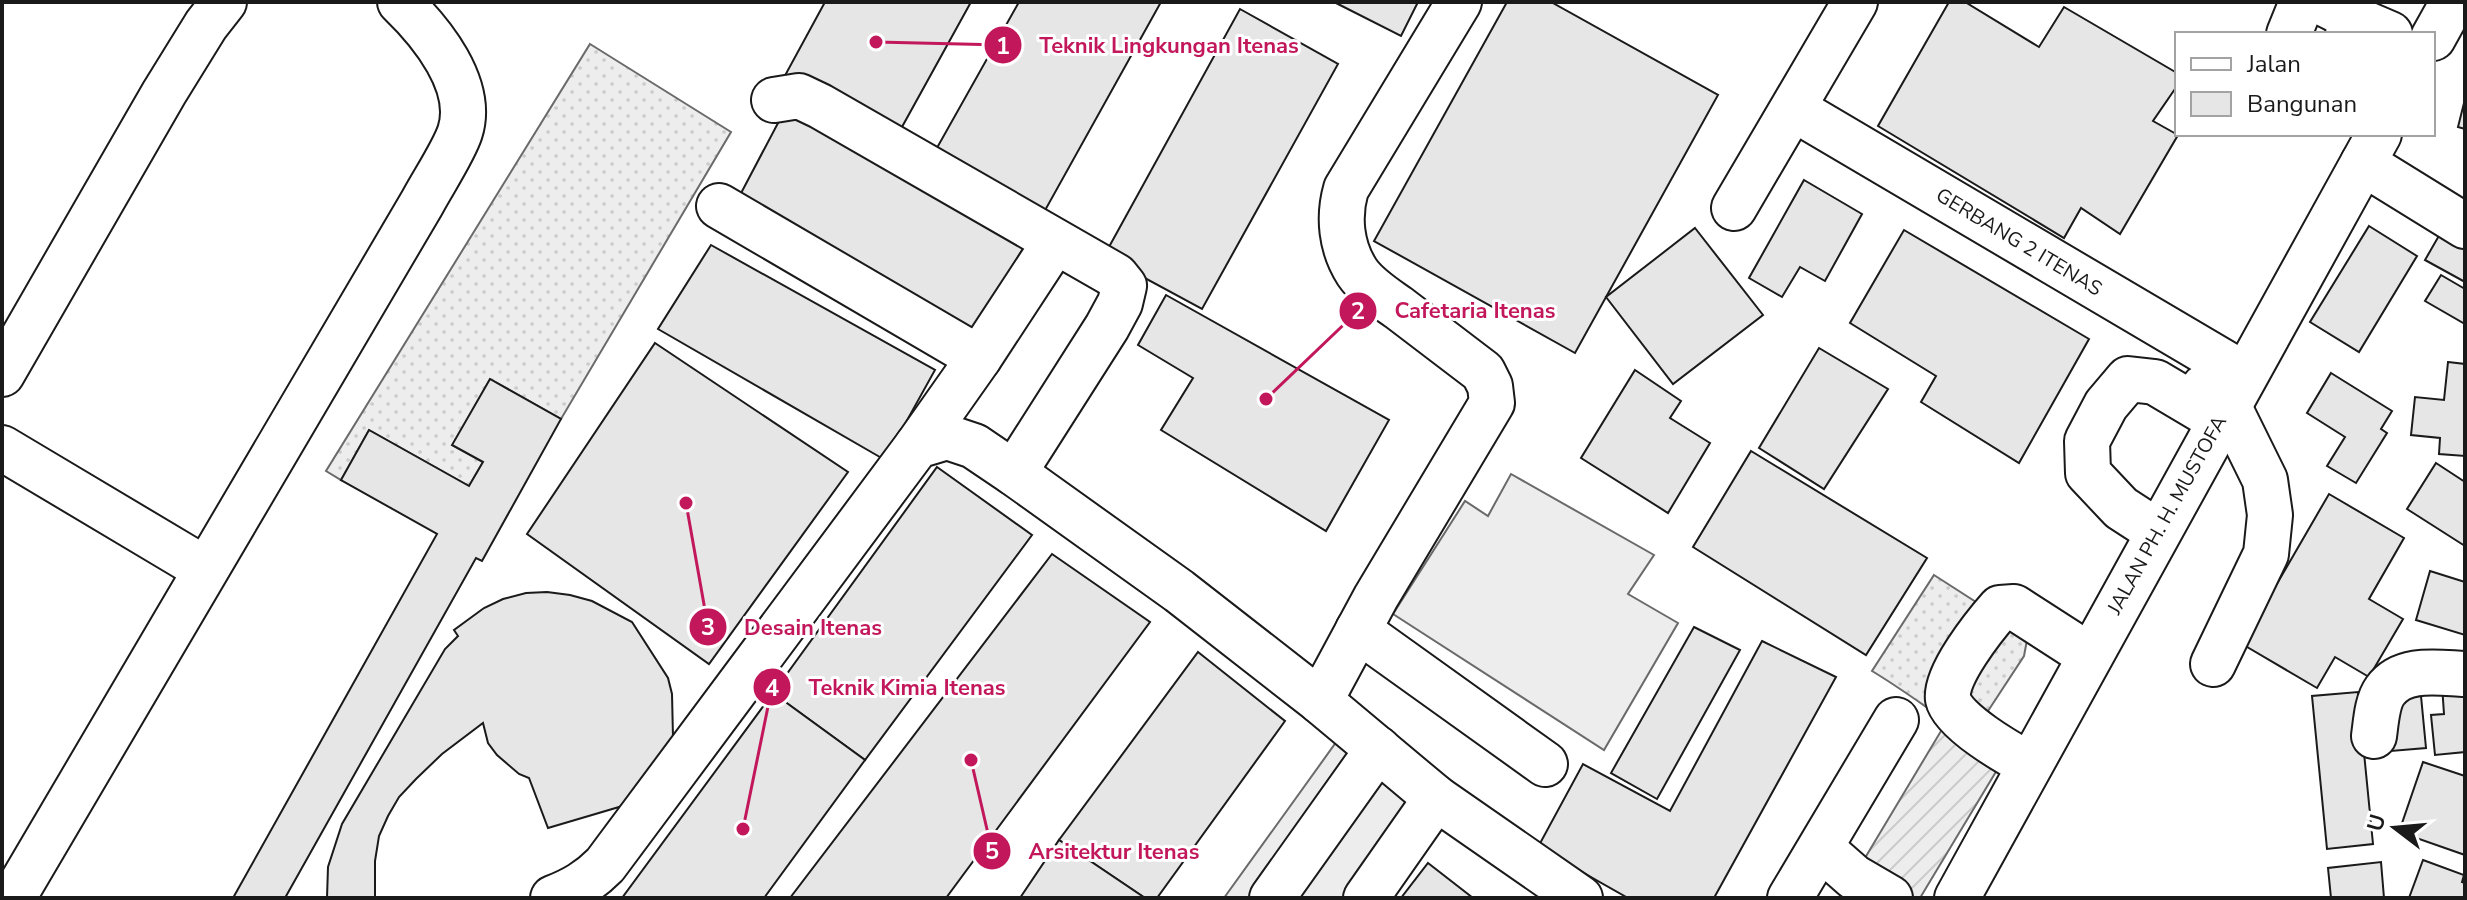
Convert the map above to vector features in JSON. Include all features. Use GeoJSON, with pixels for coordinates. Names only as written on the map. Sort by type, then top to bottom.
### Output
{"type":"FeatureCollection","features":[{"type":"Feature","properties":{"kind":"main road"},"geometry":{"type":"LineString","coordinates":[[2,374],[164,93],[224,2]]}},
{"type":"Feature","properties":{"kind":"main road"},"geometry":{"type":"LineString","coordinates":[[13,898],[422,203],[460,131],[463,105],[458,80],[424,25],[400,2]]}},
{"type":"Feature","properties":{"kind":"main road"},"geometry":{"type":"LineString","coordinates":[[1320,701],[1358,630],[1492,403],[1490,386],[1483,372],[1377,291],[1357,272],[1341,226],[1341,206],[1346,189],[1459,2]]}},
{"type":"Feature","properties":{"kind":"main road"},"geometry":{"type":"LineString","coordinates":[[1734,208],[1855,2]]}},
{"type":"Feature","properties":{"kind":"main road"},"geometry":{"type":"LineString","coordinates":[[2290,32],[2302,2]]}},
{"type":"Feature","properties":{"kind":"main road"},"geometry":{"type":"LineString","coordinates":[[2435,34],[2453,2]]}},
{"type":"Feature","properties":{"kind":"main road"},"geometry":{"type":"LineString","coordinates":[[774,100],[799,96],[820,106],[1116,276],[1124,286],[1120,303],[1107,327],[1014,473]]}},
{"type":"Feature","properties":{"kind":"main road","name":"GERBANG 2 ITENAS"},"geometry":{"type":"LineString","coordinates":[[1794,109],[2231,400]]}},
{"type":"Feature","properties":{"kind":"main road"},"geometry":{"type":"LineString","coordinates":[[2371,149],[2465,226]]}},
{"type":"Feature","properties":{"kind":"main road","name":"JALAN PH. H. MUSTOFA"},"geometry":{"type":"LineString","coordinates":[[1958,898],[2371,149]]}},
{"type":"Feature","properties":{"kind":"main road"},"geometry":{"type":"LineString","coordinates":[[719,206],[979,358]]}},
{"type":"Feature","properties":{"kind":"main road"},"geometry":{"type":"LineString","coordinates":[[553,898],[590,879],[605,865],[917,446],[1055,242]]}},
{"type":"Feature","properties":{"kind":"main road"},"geometry":{"type":"LineString","coordinates":[[2165,355],[2231,400],[2265,480],[2270,515],[2266,554],[2213,664]]}},
{"type":"Feature","properties":{"kind":"main road"},"geometry":{"type":"LineString","coordinates":[[2158,532],[2121,508],[2088,473],[2087,441],[2106,405],[2128,379],[2155,382],[2231,400]]}},
{"type":"Feature","properties":{"kind":"main road"},"geometry":{"type":"LineString","coordinates":[[917,446],[947,437],[974,446],[1014,473],[1179,591],[1320,701],[1436,798],[1580,898]]}},
{"type":"Feature","properties":{"kind":"main road"},"geometry":{"type":"LineString","coordinates":[[2,448],[205,569]]}},
{"type":"Feature","properties":{"kind":"main road"},"geometry":{"type":"LineString","coordinates":[[2030,765],[1994,745],[1957,713],[1948,699],[1951,678],[1984,626],[2000,608],[2014,607],[2090,656]]}},
{"type":"Feature","properties":{"kind":"main road"},"geometry":{"type":"LineString","coordinates":[[1358,630],[1545,764]]}},
{"type":"Feature","properties":{"kind":"main road"},"geometry":{"type":"LineString","coordinates":[[2374,736],[2383,693],[2392,684],[2406,675],[2465,674]]}},
{"type":"Feature","properties":{"kind":"main road"},"geometry":{"type":"LineString","coordinates":[[1790,898],[1896,720]]}},
{"type":"Feature","properties":{"kind":"main road"},"geometry":{"type":"LineString","coordinates":[[1272,898],[1378,749]]}},
{"type":"Feature","properties":{"kind":"main road"},"geometry":{"type":"LineString","coordinates":[[1366,898],[1436,798]]}},
{"type":"Feature","properties":{"kind":"main road"},"geometry":{"type":"LineString","coordinates":[[1821,848],[1854,877],[1890,898]]}},
{"type":"Feature","properties":{"kind":"shaded area"},"geometry":{"type":"Polygon","coordinates":[[[590,44],[731,132],[561,419],[490,379],[453,445],[483,462],[469,486],[369,430],[341,480],[326,471],[590,44]]]}},
{"type":"Feature","properties":{"kind":"shaded area"},"geometry":{"type":"Polygon","coordinates":[[[1511,474],[1654,555],[1628,594],[1678,623],[1604,750],[1393,614],[1465,501],[1488,516],[1511,474]]]}},
{"type":"Feature","properties":{"kind":"shaded area"},"geometry":{"type":"Polygon","coordinates":[[[1934,575],[2021,631],[2027,640],[2024,656],[1971,737],[1872,671],[1934,575]]]}},
{"type":"Feature","properties":{"kind":"shaded area"},"geometry":{"type":"Polygon","coordinates":[[[1944,726],[2003,760],[1920,898],[1841,898],[1944,726]]]}},
{"type":"Feature","properties":{"kind":"shaded area"},"geometry":{"type":"Polygon","coordinates":[[[1337,741],[1445,821],[1387,898],[1224,898],[1337,741]]]}},
{"type":"Feature","properties":{"kind":"building"},"geometry":{"type":"Polygon","coordinates":[[[825,2],[971,2],[892,145],[782,81],[825,2]]]}},
{"type":"Feature","properties":{"kind":"building"},"geometry":{"type":"Polygon","coordinates":[[[1019,2],[1161,2],[1038,223],[929,162],[1019,2]]]}},
{"type":"Feature","properties":{"kind":"building"},"geometry":{"type":"Polygon","coordinates":[[[1334,2],[1418,2],[1401,36],[1334,2]]]}},
{"type":"Feature","properties":{"kind":"building"},"geometry":{"type":"Polygon","coordinates":[[[1507,2],[1551,2],[1718,95],[1575,353],[1374,241],[1507,2]]]}},
{"type":"Feature","properties":{"kind":"building"},"geometry":{"type":"Polygon","coordinates":[[[1949,2],[1965,2],[2039,47],[2064,7],[2175,72],[2175,89],[2153,121],[2177,136],[2120,234],[2081,208],[2064,238],[1878,126],[1949,2]]]}},
{"type":"Feature","properties":{"kind":"building"},"geometry":{"type":"Polygon","coordinates":[[[1240,9],[1338,64],[1202,309],[1104,256],[1240,9]]]}},
{"type":"Feature","properties":{"kind":"building"},"geometry":{"type":"Polygon","coordinates":[[[2465,99],[2465,129],[2458,127],[2465,99]]]}},
{"type":"Feature","properties":{"kind":"building"},"geometry":{"type":"Polygon","coordinates":[[[788,104],[1029,239],[962,348],[730,214],[788,104]]]}},
{"type":"Feature","properties":{"kind":"building"},"geometry":{"type":"Polygon","coordinates":[[[1804,180],[1862,214],[1825,281],[1800,267],[1782,297],[1749,278],[1804,180]]]}},
{"type":"Feature","properties":{"kind":"building"},"geometry":{"type":"Polygon","coordinates":[[[2448,220],[2465,230],[2465,282],[2425,260],[2448,220]]]}},
{"type":"Feature","properties":{"kind":"building"},"geometry":{"type":"Polygon","coordinates":[[[2369,226],[2417,256],[2359,352],[2310,322],[2369,226]]]}},
{"type":"Feature","properties":{"kind":"building"},"geometry":{"type":"Polygon","coordinates":[[[1695,228],[1763,315],[1673,384],[1606,297],[1695,228]]]}},
{"type":"Feature","properties":{"kind":"building"},"geometry":{"type":"Polygon","coordinates":[[[1904,230],[2089,339],[2019,463],[1921,402],[1936,376],[1850,323],[1904,230]]]}},
{"type":"Feature","properties":{"kind":"building"},"geometry":{"type":"Polygon","coordinates":[[[711,245],[935,370],[885,460],[658,329],[711,245]]]}},
{"type":"Feature","properties":{"kind":"building"},"geometry":{"type":"Polygon","coordinates":[[[2441,275],[2465,289],[2465,324],[2425,301],[2441,275]]]}},
{"type":"Feature","properties":{"kind":"building"},"geometry":{"type":"Polygon","coordinates":[[[1166,295],[1389,420],[1326,531],[1161,430],[1193,378],[1138,345],[1166,295]]]}},
{"type":"Feature","properties":{"kind":"building"},"geometry":{"type":"Polygon","coordinates":[[[655,343],[848,472],[709,664],[527,534],[655,343]]]}},
{"type":"Feature","properties":{"kind":"building"},"geometry":{"type":"Polygon","coordinates":[[[1819,348],[1888,389],[1824,489],[1759,448],[1819,348]]]}},
{"type":"Feature","properties":{"kind":"building"},"geometry":{"type":"Polygon","coordinates":[[[2448,362],[2465,364],[2465,456],[2439,454],[2440,438],[2411,435],[2415,397],[2444,400],[2448,362]]]}},
{"type":"Feature","properties":{"kind":"building"},"geometry":{"type":"Polygon","coordinates":[[[1635,370],[1681,401],[1670,418],[1710,443],[1668,513],[1581,458],[1635,370]]]}},
{"type":"Feature","properties":{"kind":"building"},"geometry":{"type":"Polygon","coordinates":[[[2331,373],[2392,411],[2381,429],[2387,433],[2356,483],[2327,466],[2345,437],[2307,413],[2331,373]]]}},
{"type":"Feature","properties":{"kind":"building"},"geometry":{"type":"Polygon","coordinates":[[[490,379],[561,419],[482,561],[476,558],[285,898],[233,898],[437,534],[341,480],[369,430],[469,486],[483,462],[452,445],[490,379]]]}},
{"type":"Feature","properties":{"kind":"building"},"geometry":{"type":"Polygon","coordinates":[[[1751,451],[1927,558],[1866,655],[1693,547],[1751,451]]]}},
{"type":"Feature","properties":{"kind":"building"},"geometry":{"type":"Polygon","coordinates":[[[2436,463],[2465,482],[2465,546],[2407,509],[2436,463]]]}},
{"type":"Feature","properties":{"kind":"building"},"geometry":{"type":"Polygon","coordinates":[[[937,467],[1032,535],[865,760],[773,693],[937,467]]]}},
{"type":"Feature","properties":{"kind":"building"},"geometry":{"type":"Polygon","coordinates":[[[2329,494],[2404,538],[2369,599],[2403,619],[2369,677],[2335,657],[2317,688],[2242,644],[2329,494]]]}},
{"type":"Feature","properties":{"kind":"building"},"geometry":{"type":"Polygon","coordinates":[[[1052,554],[1150,622],[946,898],[790,898],[1052,554]]]}},
{"type":"Feature","properties":{"kind":"building"},"geometry":{"type":"Polygon","coordinates":[[[2430,571],[2465,582],[2465,635],[2416,620],[2430,571]]]}},
{"type":"Feature","properties":{"kind":"building"},"geometry":{"type":"Polygon","coordinates":[[[547,592],[592,601],[632,622],[668,678],[672,694],[673,737],[633,799],[619,807],[548,828],[529,778],[519,774],[497,755],[488,743],[483,723],[442,754],[399,797],[379,836],[375,898],[327,898],[328,867],[342,824],[445,649],[458,636],[454,630],[484,608],[503,599],[547,592]]]}},
{"type":"Feature","properties":{"kind":"building"},"geometry":{"type":"Polygon","coordinates":[[[1694,627],[1740,650],[1657,799],[1611,773],[1694,627]]]}},
{"type":"Feature","properties":{"kind":"building"},"geometry":{"type":"Polygon","coordinates":[[[1762,641],[1836,677],[1714,898],[1628,898],[1538,847],[1583,764],[1670,811],[1762,641]]]}},
{"type":"Feature","properties":{"kind":"building"},"geometry":{"type":"Polygon","coordinates":[[[1198,652],[1285,721],[1157,898],[1145,898],[1059,840],[1198,652]]]}},
{"type":"Feature","properties":{"kind":"building"},"geometry":{"type":"Polygon","coordinates":[[[2465,683],[2465,752],[2435,755],[2431,715],[2444,714],[2442,685],[2465,683]]]}},
{"type":"Feature","properties":{"kind":"building"},"geometry":{"type":"Polygon","coordinates":[[[2358,692],[2373,844],[2327,849],[2312,696],[2358,692]]]}},
{"type":"Feature","properties":{"kind":"building"},"geometry":{"type":"Polygon","coordinates":[[[773,693],[865,760],[764,898],[622,898],[773,693]]]}},
{"type":"Feature","properties":{"kind":"building"},"geometry":{"type":"Polygon","coordinates":[[[2421,696],[2426,748],[2391,751],[2385,699],[2421,696]]]}},
{"type":"Feature","properties":{"kind":"building"},"geometry":{"type":"Polygon","coordinates":[[[2423,762],[2465,776],[2465,855],[2399,832],[2423,762]]]}},
{"type":"Feature","properties":{"kind":"building"},"geometry":{"type":"Polygon","coordinates":[[[1059,840],[1145,898],[1020,898],[1059,840]]]}},
{"type":"Feature","properties":{"kind":"building"},"geometry":{"type":"Polygon","coordinates":[[[2423,860],[2464,875],[2465,898],[2409,898],[2423,860]]]}},
{"type":"Feature","properties":{"kind":"building"},"geometry":{"type":"Polygon","coordinates":[[[2381,862],[2384,898],[2331,898],[2328,868],[2381,862]]]}},
{"type":"Feature","properties":{"kind":"building"},"geometry":{"type":"Polygon","coordinates":[[[1428,863],[1473,898],[1401,898],[1428,863]]]}},
{"type":"Feature","properties":{"kind":"place","name":"Teknik Lingkungan Itenas"},"geometry":{"type":"Point","coordinates":[876,42]}},
{"type":"Feature","properties":{"kind":"place","name":"Cafetaria Itenas"},"geometry":{"type":"Point","coordinates":[1266,399]}},
{"type":"Feature","properties":{"kind":"place","name":"Desain Itenas"},"geometry":{"type":"Point","coordinates":[686,503]}},
{"type":"Feature","properties":{"kind":"place","name":"Arsitektur Itenas"},"geometry":{"type":"Point","coordinates":[971,760]}},
{"type":"Feature","properties":{"kind":"place","name":"Teknik Kimia Itenas"},"geometry":{"type":"Point","coordinates":[743,829]}}]}
